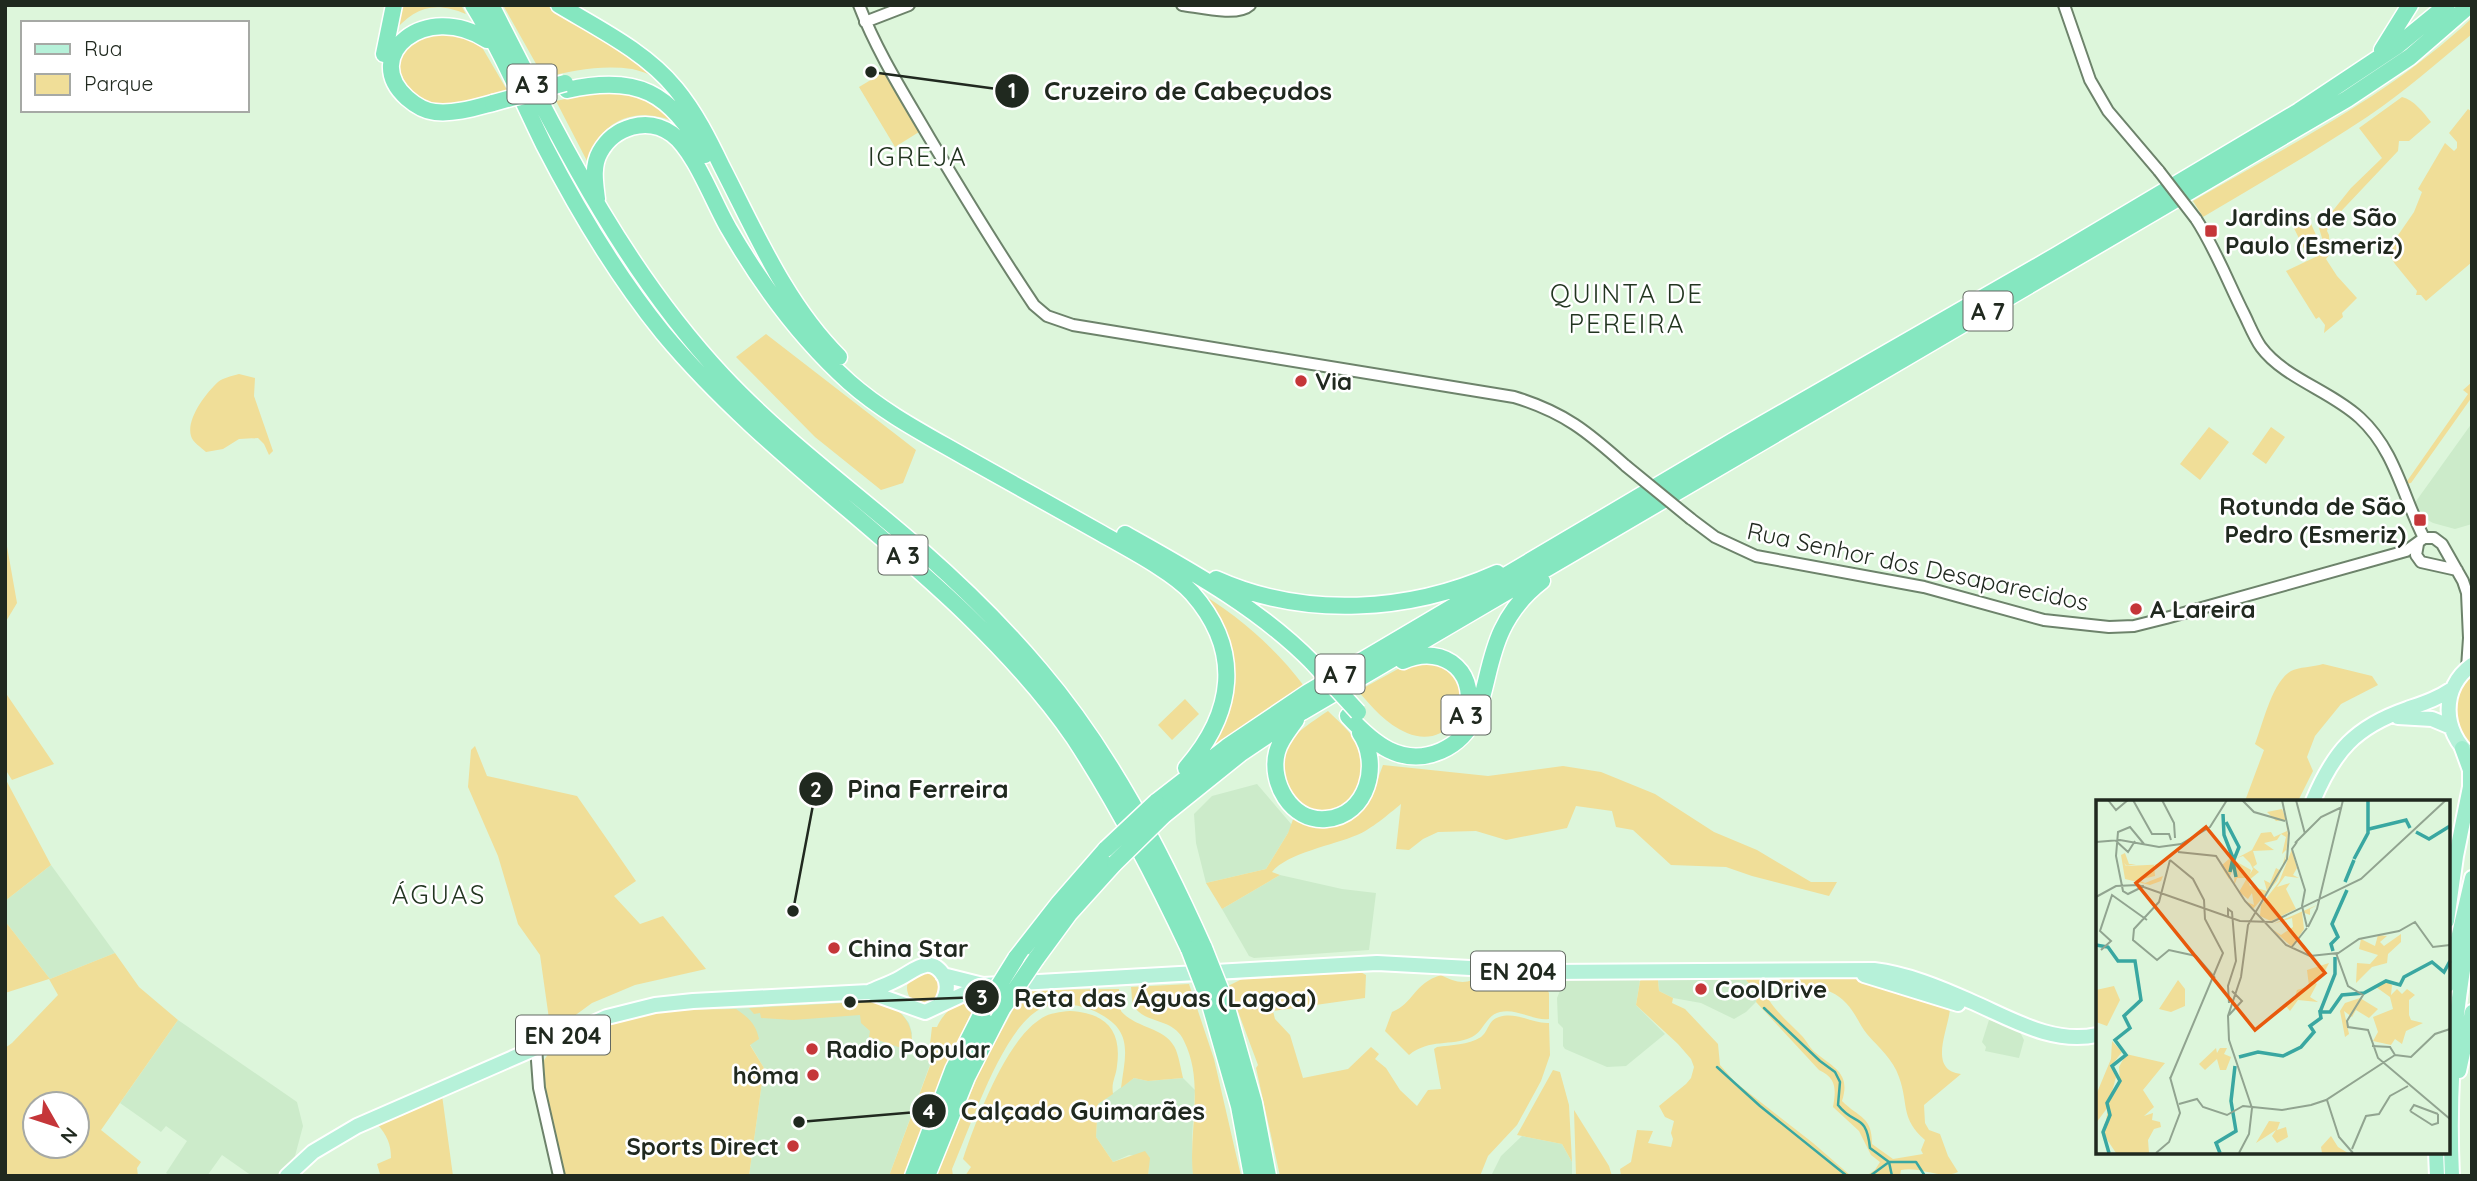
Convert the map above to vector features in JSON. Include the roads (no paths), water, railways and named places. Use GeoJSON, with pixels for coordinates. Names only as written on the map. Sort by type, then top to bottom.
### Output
{"type":"FeatureCollection","features":[{"type":"Feature","properties":{"kind":"highway"},"geometry":{"type":"LineString","coordinates":[[394,5],[383,63],[384,74],[391,92],[408,110],[433,120],[461,118],[494,106],[612,76],[645,82],[676,100],[693,120],[719,160]]}},
{"type":"Feature","properties":{"kind":"highway","name":"A 3"},"geometry":{"type":"LineString","coordinates":[[473,5],[502,56],[544,144],[585,220],[623,280],[663,332],[712,387],[773,446],[912,563],[970,618],[1028,680],[1072,736],[1114,803],[1196,949]]}},
{"type":"Feature","properties":{"kind":"highway","name":"A 3"},"geometry":{"type":"LineString","coordinates":[[491,5],[558,136],[599,208],[657,296],[724,377],[783,434],[922,551],[981,607],[1040,670],[1084,728],[1128,796],[1172,877],[1196,949],[1254,1102],[1268,1176]]}},
{"type":"Feature","properties":{"kind":"highway"},"geometry":{"type":"LineString","coordinates":[[559,5],[647,60],[675,87],[697,118],[775,270],[799,309],[828,347],[853,372],[917,418],[1155,551],[1255,612],[1279,630],[1353,714],[1370,751],[1372,765],[1365,792],[1349,811],[1326,820],[1304,815],[1295,808],[1279,788],[1275,777],[1277,749],[1302,712]]}},
{"type":"Feature","properties":{"kind":"highway"},"geometry":{"type":"LineString","coordinates":[[2370,65],[2394,34],[2410,5]]}},
{"type":"Feature","properties":{"kind":"highway","name":"A 7"},"geometry":{"type":"LineString","coordinates":[[928,1176],[967,1077],[1002,1009],[1035,958],[1160,808],[1218,753],[1307,693],[2308,106],[2370,65],[2447,5]]}},
{"type":"Feature","properties":{"kind":"highway","name":"A 7"},"geometry":{"type":"LineString","coordinates":[[913,1176],[953,1070],[983,1011],[1016,958],[1106,849],[1160,808],[1302,712],[2347,100],[2410,57],[2470,5]]}},
{"type":"Feature","properties":{"kind":"highway"},"geometry":{"type":"LineString","coordinates":[[494,106],[455,112],[423,109],[402,94],[395,83],[391,53],[398,37],[408,26],[422,17],[437,14],[464,20],[477,29],[502,56]]}},
{"type":"Feature","properties":{"kind":"highway"},"geometry":{"type":"LineString","coordinates":[[566,87],[615,83],[636,87],[657,96],[680,115],[700,146],[776,289],[803,332],[829,363]]}},
{"type":"Feature","properties":{"kind":"highway"},"geometry":{"type":"LineString","coordinates":[[599,208],[594,170],[598,155],[606,142],[629,127],[643,125],[661,128],[672,134],[689,153],[728,228],[782,312],[851,384],[888,412],[1134,552],[1191,592],[1210,616],[1223,646],[1227,680],[1225,702],[1213,732],[1201,751],[1161,793],[1160,808]]}},
{"type":"Feature","properties":{"kind":"highway"},"geometry":{"type":"LineString","coordinates":[[1155,551],[1231,586],[1262,596],[1330,605],[1367,606],[1467,586],[1527,559],[1534,560]]}},
{"type":"Feature","properties":{"kind":"highway","name":"A 7"},"geometry":{"type":"LineString","coordinates":[[1134,552],[1161,564],[1252,618],[1308,665]]}},
{"type":"Feature","properties":{"kind":"highway","name":"A 7"},"geometry":{"type":"LineString","coordinates":[[1353,714],[1376,743],[1399,754],[1425,756],[1452,745],[1466,732],[1477,712],[1495,646],[1513,611],[1532,589],[1564,565],[1576,552]]}},
{"type":"Feature","properties":{"kind":"highway","name":"A 3"},"geometry":{"type":"LineString","coordinates":[[1353,714],[1389,739],[1419,748],[1443,740],[1455,731],[1465,718],[1469,703],[1468,688],[1462,675],[1448,661],[1426,654],[1417,655],[1389,668],[1382,665]]}},
{"type":"Feature","properties":{"kind":"highway"},"geometry":{"type":"LineString","coordinates":[[2449,907],[2470,787],[2467,752]]}},
{"type":"Feature","properties":{"kind":"highway"},"geometry":{"type":"LineString","coordinates":[[2449,977],[2472,878]]}},
{"type":"Feature","properties":{"kind":"highway"},"geometry":{"type":"LineString","coordinates":[[2452,1176],[2455,1013],[2472,922]]}},
{"type":"Feature","properties":{"kind":"highway","name":"A 3"},"geometry":{"type":"LineString","coordinates":[[1217,1001],[1252,1176]]}},
{"type":"Feature","properties":{"kind":"highway"},"geometry":{"type":"LineString","coordinates":[[2451,1124],[2462,1053],[2472,1012]]}},
{"type":"Feature","properties":{"kind":"highway"},"geometry":{"type":"LineString","coordinates":[[2436,1153],[2437,1176]]}},
{"type":"Feature","properties":{"kind":"main road"},"geometry":{"type":"LineString","coordinates":[[2313,800],[2324,774],[2343,746],[2367,727],[2428,703],[2452,689],[2469,666]]}},
{"type":"Feature","properties":{"kind":"main road"},"geometry":{"type":"LineString","coordinates":[[2452,689],[2448,710],[2451,727],[2467,752]]}},
{"type":"Feature","properties":{"kind":"main road"},"geometry":{"type":"LineString","coordinates":[[2386,718],[2432,719],[2451,727]]}},
{"type":"Feature","properties":{"kind":"main road","name":"EN 204"},"geometry":{"type":"LineString","coordinates":[[904,976],[922,965],[934,967],[943,975],[983,985],[1377,963],[1545,972],[1874,970],[1907,976],[1954,994],[1997,1015],[2064,1037],[2096,1035]]}},
{"type":"Feature","properties":{"kind":"main road"},"geometry":{"type":"LineString","coordinates":[[942,1003],[947,988],[943,975]]}},
{"type":"Feature","properties":{"kind":"main road"},"geometry":{"type":"LineString","coordinates":[[869,992],[904,976]]}},
{"type":"Feature","properties":{"kind":"main road"},"geometry":{"type":"LineString","coordinates":[[904,976],[901,989],[908,1006]]}},
{"type":"Feature","properties":{"kind":"main road","name":"EN 204"},"geometry":{"type":"LineString","coordinates":[[908,1006],[925,1012],[983,985]]}},
{"type":"Feature","properties":{"kind":"main road"},"geometry":{"type":"LineString","coordinates":[[869,992],[908,1006]]}},
{"type":"Feature","properties":{"kind":"main road","name":"EN 204"},"geometry":{"type":"LineString","coordinates":[[287,1176],[313,1152],[346,1131],[607,1017],[655,1005],[869,992]]}},
{"type":"Feature","properties":{"kind":"street","name":"Rua Senhor dos Desaparecidos"},"geometry":{"type":"LineString","coordinates":[[859,5],[873,40],[993,244],[1034,304],[1047,316],[1073,325],[1514,397],[1540,405],[1592,435],[1626,466],[1715,537],[1756,556],[1924,587],[2044,620],[2109,628],[2134,626],[2406,551],[2421,541]]}},
{"type":"Feature","properties":{"kind":"street"},"geometry":{"type":"LineString","coordinates":[[865,22],[909,5]]}},
{"type":"Feature","properties":{"kind":"street"},"geometry":{"type":"LineString","coordinates":[[1182,5],[1233,11],[1246,9],[1251,5]]}},
{"type":"Feature","properties":{"kind":"street"},"geometry":{"type":"LineString","coordinates":[[2064,5],[2090,80],[2108,111],[2196,219],[2259,345],[2280,365],[2338,401],[2361,419],[2387,451],[2399,475],[2421,541],[2416,555],[2418,559],[2425,564],[2457,570]]}},
{"type":"Feature","properties":{"kind":"street"},"geometry":{"type":"LineString","coordinates":[[2421,541],[2438,540],[2457,570],[2467,593],[2470,616],[2469,666]]}},
{"type":"Feature","properties":{"kind":"street"},"geometry":{"type":"LineString","coordinates":[[2433,565],[2441,559],[2443,548]]}},
{"type":"Feature","properties":{"kind":"street","name":"Rua Senhor dos Desaparecidos"},"geometry":{"type":"LineString","coordinates":[[2387,555],[2418,559]]}},
{"type":"Feature","properties":{"kind":"street"},"geometry":{"type":"LineString","coordinates":[[536,1047],[539,1062],[536,1073]]}},
{"type":"Feature","properties":{"kind":"street"},"geometry":{"type":"LineString","coordinates":[[522,1053],[536,1073],[559,1176]]}},
{"type":"Feature","properties":{"kind":"waterway"},"geometry":{"type":"LineString","coordinates":[[1764,1008],[1835,1072],[1840,1082],[1838,1105],[1863,1124],[1870,1148],[1889,1162],[1916,1162],[1925,1176]]}},
{"type":"Feature","properties":{"kind":"waterway"},"geometry":{"type":"LineString","coordinates":[[1717,1067],[1760,1106],[1847,1176]]}},
{"type":"Feature","properties":{"kind":"waterway"},"geometry":{"type":"LineString","coordinates":[[1870,1176],[1889,1162],[1892,1176]]}},
{"type":"Feature","properties":{"kind":"place","name":"Cruzeiro de Cabeçudos"},"geometry":{"type":"Point","coordinates":[871,72]}},
{"type":"Feature","properties":{"kind":"place","name":"Jardins de São Paulo (Esmeriz)"},"geometry":{"type":"Point","coordinates":[2211,231]}},
{"type":"Feature","properties":{"kind":"place","name":"Via"},"geometry":{"type":"Point","coordinates":[1301,381]}},
{"type":"Feature","properties":{"kind":"place","name":"Rotunda de São Pedro (Esmeriz)"},"geometry":{"type":"Point","coordinates":[2420,520]}},
{"type":"Feature","properties":{"kind":"place","name":"A Lareira"},"geometry":{"type":"Point","coordinates":[2136,609]}},
{"type":"Feature","properties":{"kind":"place","name":"Pina Ferreira"},"geometry":{"type":"Point","coordinates":[793,911]}},
{"type":"Feature","properties":{"kind":"place","name":"China Star"},"geometry":{"type":"Point","coordinates":[834,948]}},
{"type":"Feature","properties":{"kind":"place","name":"CoolDrive"},"geometry":{"type":"Point","coordinates":[1701,989]}},
{"type":"Feature","properties":{"kind":"place","name":"Reta das Águas (Lagoa)"},"geometry":{"type":"Point","coordinates":[850,1002]}},
{"type":"Feature","properties":{"kind":"place","name":"Radio Popular"},"geometry":{"type":"Point","coordinates":[812,1049]}},
{"type":"Feature","properties":{"kind":"place","name":"hôma"},"geometry":{"type":"Point","coordinates":[813,1075]}},
{"type":"Feature","properties":{"kind":"place","name":"Calçado Guimarães"},"geometry":{"type":"Point","coordinates":[799,1122]}},
{"type":"Feature","properties":{"kind":"place","name":"Sports Direct"},"geometry":{"type":"Point","coordinates":[793,1146]}},
{"type":"Feature","properties":{"kind":"district","name":"IGREJA"},"geometry":{"type":"Point","coordinates":[918,156]}},
{"type":"Feature","properties":{"kind":"district","name":"QUINTA DE PEREIRA"},"geometry":{"type":"Point","coordinates":[1627,308]}},
{"type":"Feature","properties":{"kind":"district","name":"ÁGUAS"},"geometry":{"type":"Point","coordinates":[439,894]}}]}
